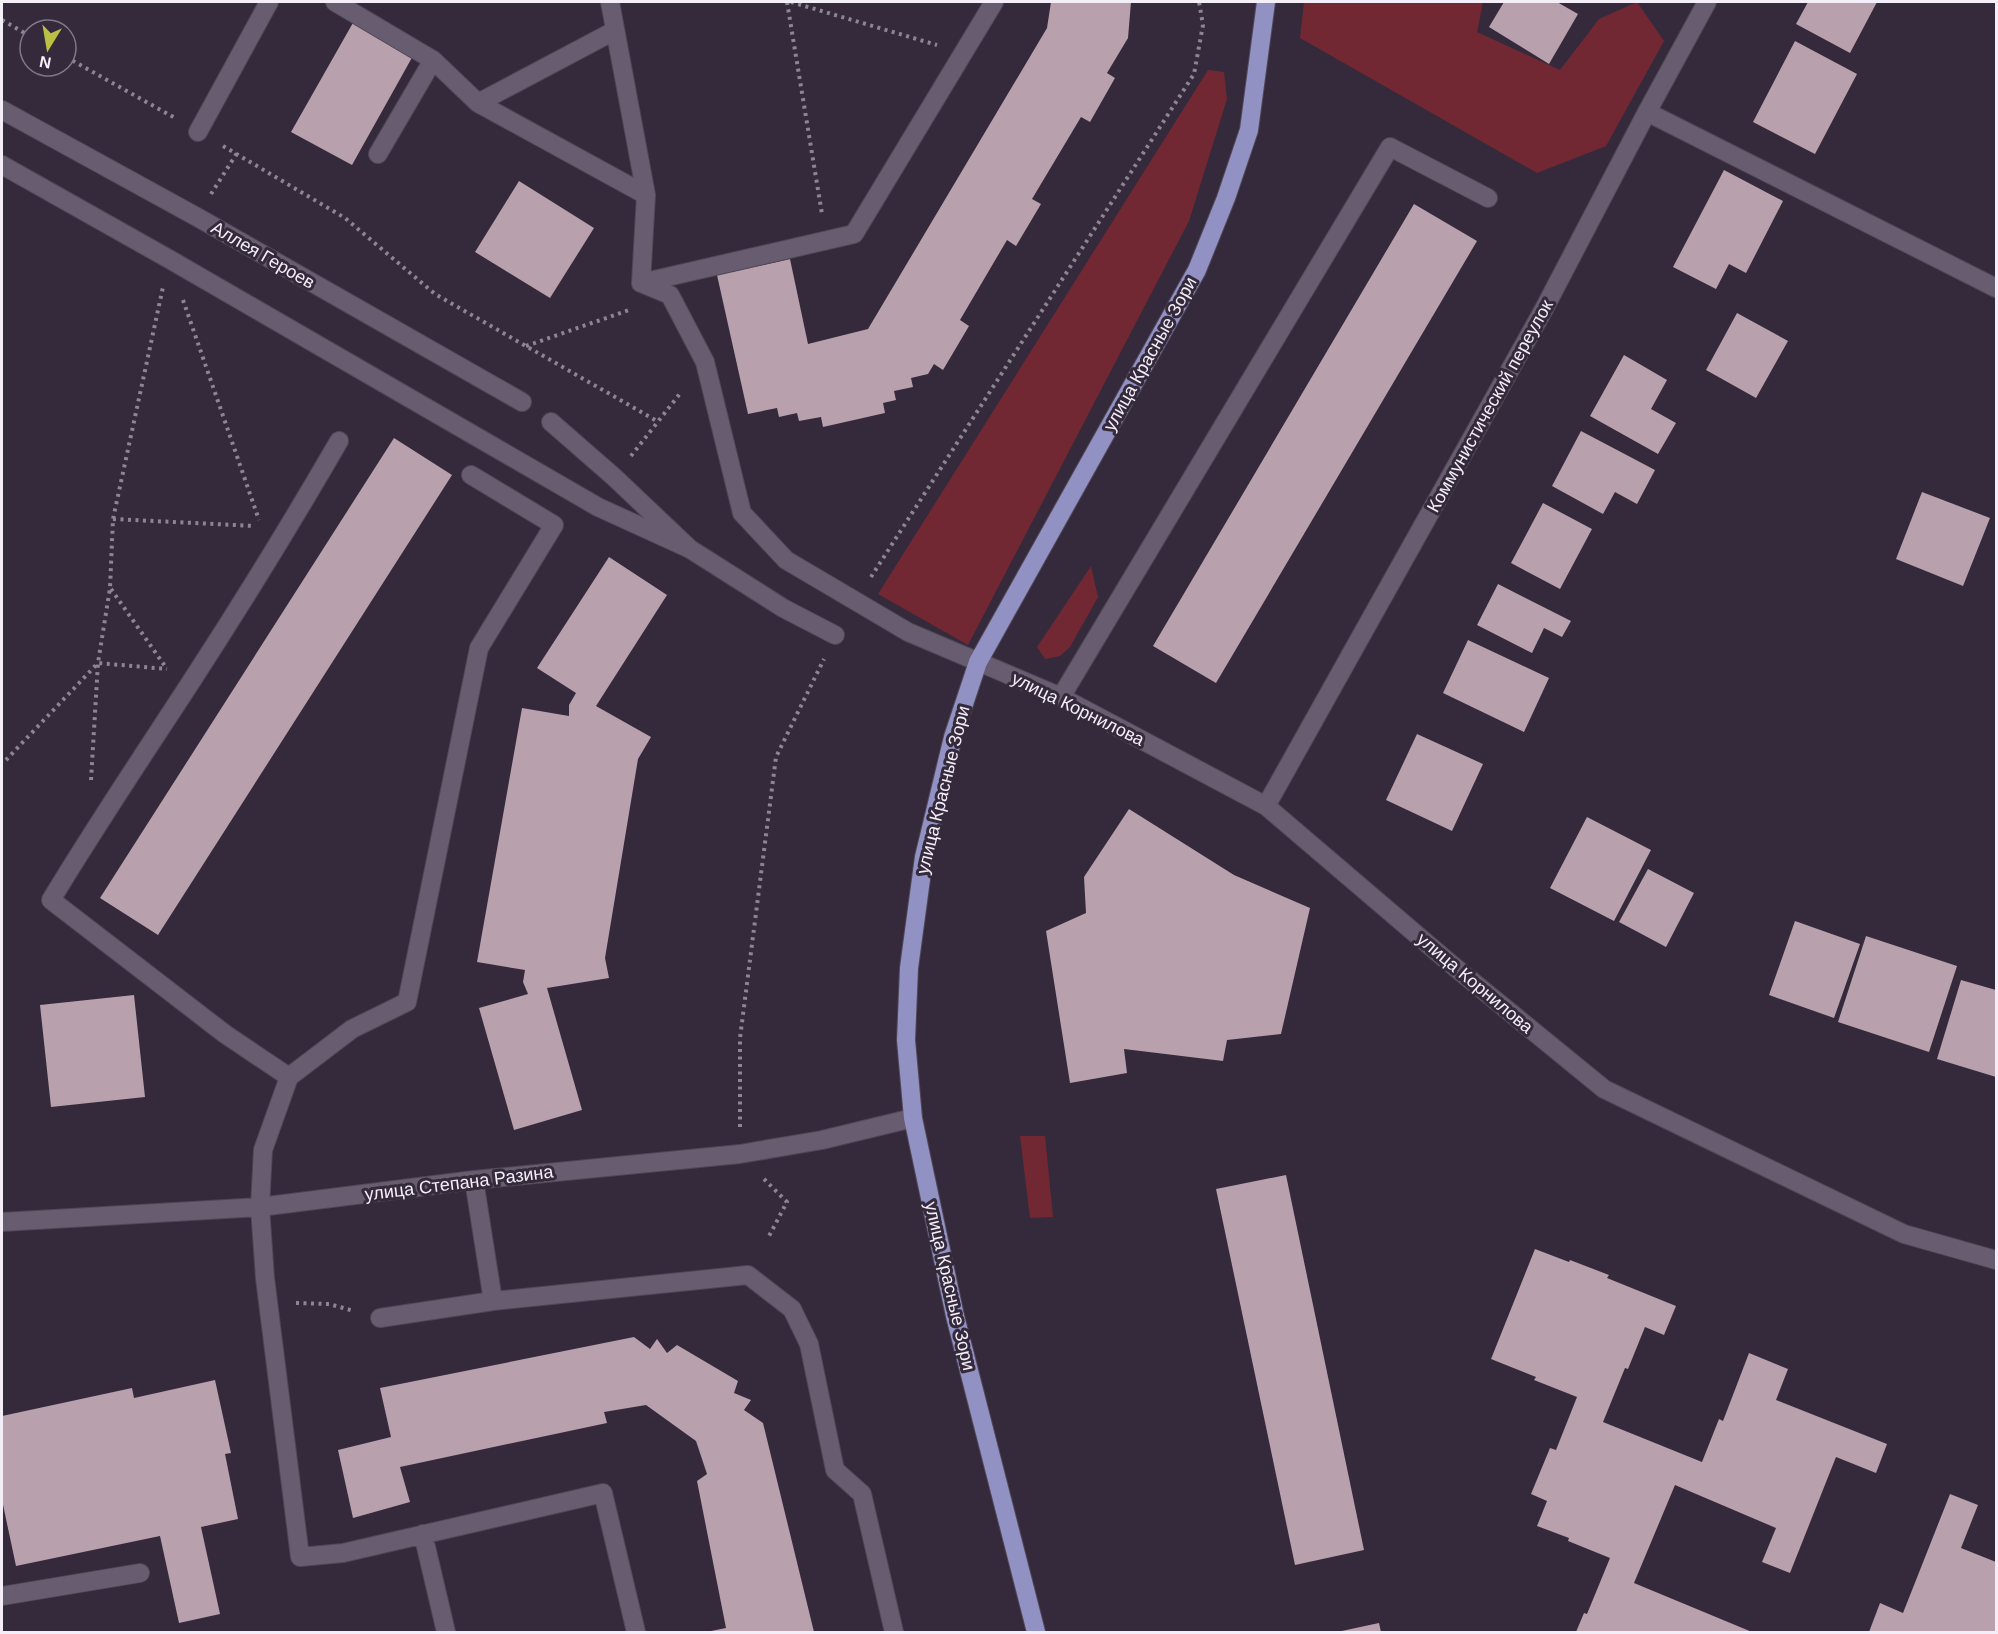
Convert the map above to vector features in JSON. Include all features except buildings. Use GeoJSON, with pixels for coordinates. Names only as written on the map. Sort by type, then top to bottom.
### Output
{"type":"FeatureCollection","features":[{"type":"Feature","properties":{"kind":"main road","name":"улица Красные Зори"},"geometry":{"type":"LineString","coordinates":[[1036,1632],[955,1316],[913,1118],[906,1040],[909,968],[924,857],[953,737],[978,662],[1197,270],[1226,198],[1249,130],[1266,2]]}},
{"type":"Feature","properties":{"kind":"street"},"geometry":{"type":"LineString","coordinates":[[198,132],[269,2]]}},
{"type":"Feature","properties":{"kind":"street"},"geometry":{"type":"LineString","coordinates":[[335,2],[432,60],[478,103],[646,195]]}},
{"type":"Feature","properties":{"kind":"street"},"geometry":{"type":"LineString","coordinates":[[610,2],[646,195],[641,283]]}},
{"type":"Feature","properties":{"kind":"street"},"geometry":{"type":"LineString","coordinates":[[641,283],[854,234],[994,2]]}},
{"type":"Feature","properties":{"kind":"street","name":"Коммунистический переулок"},"geometry":{"type":"LineString","coordinates":[[1266,806],[1545,309],[1707,2]]}},
{"type":"Feature","properties":{"kind":"street"},"geometry":{"type":"LineString","coordinates":[[478,103],[614,31]]}},
{"type":"Feature","properties":{"kind":"street"},"geometry":{"type":"LineString","coordinates":[[378,154],[432,60]]}},
{"type":"Feature","properties":{"kind":"street","name":"Аллея Героев"},"geometry":{"type":"LineString","coordinates":[[2,110],[197,217],[522,402]]}},
{"type":"Feature","properties":{"kind":"street"},"geometry":{"type":"LineString","coordinates":[[1647,112],[1996,288]]}},
{"type":"Feature","properties":{"kind":"street"},"geometry":{"type":"LineString","coordinates":[[1061,697],[1390,147],[1488,198]]}},
{"type":"Feature","properties":{"kind":"street"},"geometry":{"type":"LineString","coordinates":[[2,165],[597,507],[690,549],[783,608],[835,635]]}},
{"type":"Feature","properties":{"kind":"street"},"geometry":{"type":"LineString","coordinates":[[641,283],[670,296]]}},
{"type":"Feature","properties":{"kind":"street","name":"улица Корнилова"},"geometry":{"type":"LineString","coordinates":[[670,296],[705,362],[742,513],[786,560],[909,632],[1061,697],[1266,806],[1451,964],[1604,1089],[1904,1234],[1996,1260]]}},
{"type":"Feature","properties":{"kind":"street"},"geometry":{"type":"LineString","coordinates":[[551,422],[614,477],[690,549]]}},
{"type":"Feature","properties":{"kind":"street"},"geometry":{"type":"LineString","coordinates":[[289,1077],[225,1034],[51,900],[282,538],[339,441]]}},
{"type":"Feature","properties":{"kind":"street"},"geometry":{"type":"LineString","coordinates":[[471,475],[554,525],[479,648],[407,1002],[352,1029],[289,1077],[262,1150],[260,1207],[267,1303],[300,1557],[343,1553],[603,1493],[636,1632]]}},
{"type":"Feature","properties":{"kind":"street","name":"улица Степана Разина"},"geometry":{"type":"LineString","coordinates":[[2,1222],[260,1207],[474,1180],[740,1154],[822,1140],[913,1118]]}},
{"type":"Feature","properties":{"kind":"street"},"geometry":{"type":"LineString","coordinates":[[474,1180],[493,1301]]}},
{"type":"Feature","properties":{"kind":"street"},"geometry":{"type":"LineString","coordinates":[[381,1318],[493,1301],[748,1275],[792,1309],[808,1344],[835,1470],[862,1494],[894,1632]]}},
{"type":"Feature","properties":{"kind":"street"},"geometry":{"type":"LineString","coordinates":[[423,1534],[446,1632]]}},
{"type":"Feature","properties":{"kind":"street"},"geometry":{"type":"LineString","coordinates":[[2,1596],[140,1573]]}},
{"type":"Feature","properties":{"kind":"path"},"geometry":{"type":"LineString","coordinates":[[827,240],[789,2],[964,53]]}},
{"type":"Feature","properties":{"kind":"path"},"geometry":{"type":"LineString","coordinates":[[2,20],[18,29]]}},
{"type":"Feature","properties":{"kind":"path"},"geometry":{"type":"LineString","coordinates":[[78,64],[237,153],[345,218],[435,294],[657,421]]}},
{"type":"Feature","properties":{"kind":"path"},"geometry":{"type":"LineString","coordinates":[[197,217],[237,153]]}},
{"type":"Feature","properties":{"kind":"path"},"geometry":{"type":"LineString","coordinates":[[113,519],[261,526],[169,259]]}},
{"type":"Feature","properties":{"kind":"path"},"geometry":{"type":"LineString","coordinates":[[99,822],[90,794],[98,663],[110,588],[113,519],[169,259]]}},
{"type":"Feature","properties":{"kind":"path"},"geometry":{"type":"LineString","coordinates":[[525,346],[670,296]]}},
{"type":"Feature","properties":{"kind":"path"},"geometry":{"type":"LineString","coordinates":[[614,477],[705,362]]}},
{"type":"Feature","properties":{"kind":"path"},"geometry":{"type":"LineString","coordinates":[[110,588],[167,670],[190,684]]}},
{"type":"Feature","properties":{"kind":"path"},"geometry":{"type":"LineString","coordinates":[[98,663],[167,670]]}},
{"type":"Feature","properties":{"kind":"path"},"geometry":{"type":"LineString","coordinates":[[6,760],[98,663]]}},
{"type":"Feature","properties":{"kind":"path"},"geometry":{"type":"LineString","coordinates":[[267,1303],[329,1304],[381,1318]]}},
{"type":"Feature","properties":{"kind":"shaded area"},"geometry":{"type":"Polygon","coordinates":[[[1304,2],[1483,2],[1477,32],[1560,70],[1599,19],[1637,2],[1664,41],[1606,146],[1537,173],[1300,38],[1304,2]]]}},
{"type":"Feature","properties":{"kind":"shaded area"},"geometry":{"type":"Polygon","coordinates":[[[1208,70],[1224,72],[1227,99],[1189,221],[968,645],[878,594],[1208,70]]]}},
{"type":"Feature","properties":{"kind":"shaded area"},"geometry":{"type":"Polygon","coordinates":[[[1091,566],[1098,597],[1070,647],[1060,656],[1045,659],[1037,647],[1091,566]]]}},
{"type":"Feature","properties":{"kind":"shaded area"},"geometry":{"type":"Polygon","coordinates":[[[1020,1136],[1045,1136],[1053,1217],[1030,1218],[1020,1136]]]}}]}
